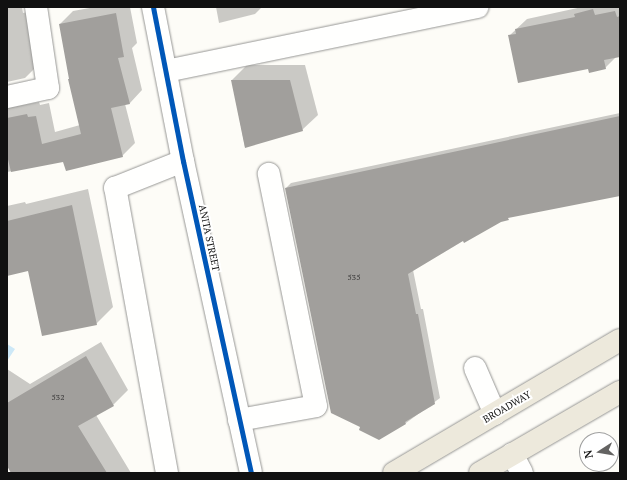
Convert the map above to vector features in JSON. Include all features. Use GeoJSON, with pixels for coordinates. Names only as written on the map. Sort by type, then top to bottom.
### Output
{"type":"FeatureCollection","features":[{"type":"Feature","properties":{"kind":"main road","name":"BROADWAY"},"geometry":{"type":"LineString","coordinates":[[394,473],[620,340]]}},
{"type":"Feature","properties":{"kind":"main road"},"geometry":{"type":"LineString","coordinates":[[480,473],[517,464],[620,392]]}},
{"type":"Feature","properties":{"kind":"street"},"geometry":{"type":"LineString","coordinates":[[7,96],[48,88],[36,7]]}},
{"type":"Feature","properties":{"kind":"street","name":"ANITA STREET"},"geometry":{"type":"LineString","coordinates":[[153,7],[183,161],[251,473]]}},
{"type":"Feature","properties":{"kind":"street"},"geometry":{"type":"LineString","coordinates":[[166,71],[478,7]]}},
{"type":"Feature","properties":{"kind":"street"},"geometry":{"type":"LineString","coordinates":[[167,473],[114,188],[183,161]]}},
{"type":"Feature","properties":{"kind":"street"},"geometry":{"type":"LineString","coordinates":[[239,420],[316,406],[268,174]]}},
{"type":"Feature","properties":{"kind":"street"},"geometry":{"type":"LineString","coordinates":[[475,368],[495,414]]}},
{"type":"Feature","properties":{"kind":"water"},"geometry":{"type":"Polygon","coordinates":[[[7,344],[15,349],[7,361],[7,344]]]}},
{"type":"Feature","properties":{"kind":"building"},"geometry":{"type":"Polygon","coordinates":[[[593,9],[595,15],[615,11],[617,17],[620,16],[620,57],[604,60],[606,69],[589,73],[588,69],[518,83],[508,35],[516,34],[515,29],[575,17],[574,14],[593,9]]]}},
{"type":"Feature","properties":{"kind":"building"},"geometry":{"type":"Polygon","coordinates":[[[116,13],[124,57],[118,58],[130,104],[111,108],[123,157],[66,171],[63,162],[11,172],[7,155],[7,118],[27,114],[28,117],[36,116],[42,144],[81,134],[68,79],[59,24],[116,13]]]}},
{"type":"Feature","properties":{"kind":"building"},"geometry":{"type":"Polygon","coordinates":[[[231,80],[290,80],[303,131],[245,148],[231,80]]]}},
{"type":"Feature","properties":{"kind":"building"},"geometry":{"type":"Polygon","coordinates":[[[620,116],[620,196],[508,218],[509,220],[501,222],[464,243],[463,241],[408,274],[416,314],[418,314],[435,404],[379,440],[359,430],[360,427],[331,413],[285,188],[620,116]]]}},
{"type":"Feature","properties":{"kind":"building"},"geometry":{"type":"Polygon","coordinates":[[[72,205],[97,325],[42,336],[28,271],[7,276],[7,221],[72,205]]]}},
{"type":"Feature","properties":{"kind":"building"},"geometry":{"type":"Polygon","coordinates":[[[86,356],[114,406],[78,426],[107,473],[11,473],[7,466],[7,403],[86,356]]]}},
{"type":"Feature","properties":{"kind":"cycle path"},"geometry":{"type":"LineString","coordinates":[[153,7],[183,161],[251,473]]}}]}
